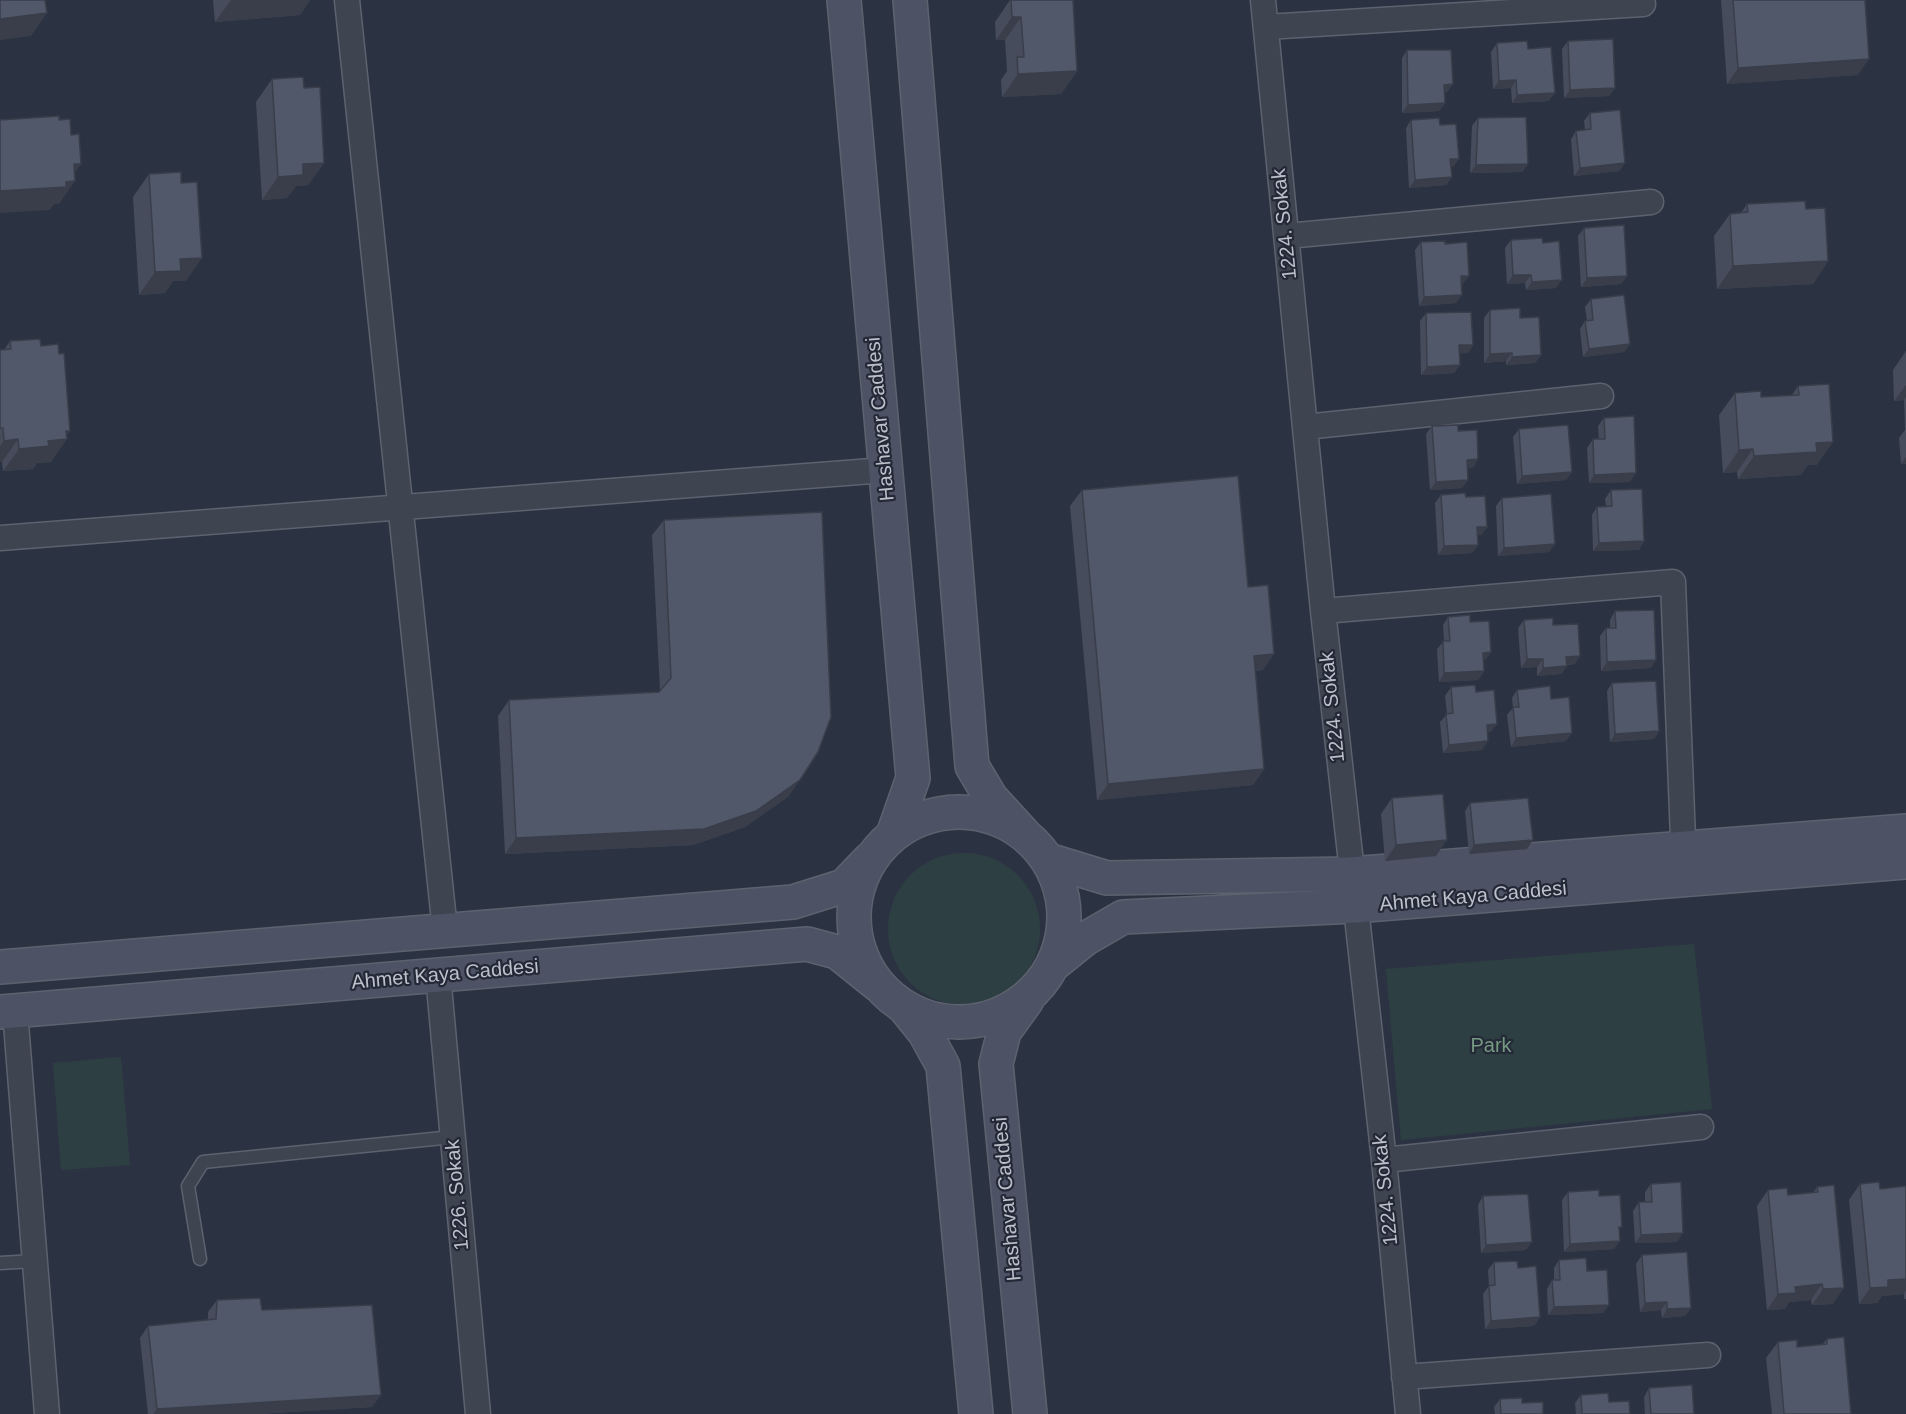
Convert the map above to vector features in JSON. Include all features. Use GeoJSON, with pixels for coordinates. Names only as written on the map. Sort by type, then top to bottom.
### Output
{"type":"FeatureCollection","features":[{"type":"Feature","properties":{"kind":"main road","name":"Hashavar Caddesi"},"geometry":{"type":"LineString","coordinates":[[844,0],[913,778],[893,835]]}},
{"type":"Feature","properties":{"kind":"main road"},"geometry":{"type":"LineString","coordinates":[[904,1007],[935,1020],[969,1022],[1002,1013],[1032,993],[1054,964],[1064,930],[1062,894],[1048,860],[991,798],[972,766],[910,0]]}},
{"type":"Feature","properties":{"kind":"main road"},"geometry":{"type":"LineString","coordinates":[[0,967],[793,902],[844,886],[893,835],[922,818],[956,812],[992,817],[1024,834]]}},
{"type":"Feature","properties":{"kind":"main road","name":"Ahmet Kaya Caddesi"},"geometry":{"type":"LineString","coordinates":[[1048,860],[1107,878],[1350,874],[1906,831]]}},
{"type":"Feature","properties":{"kind":"main road"},"geometry":{"type":"LineString","coordinates":[[870,859],[856,890],[853,924],[860,956],[878,985],[904,1007],[925,1033],[942,1066],[976,1414]]}},
{"type":"Feature","properties":{"kind":"main road","name":"Ahmet Kaya Caddesi"},"geometry":{"type":"LineString","coordinates":[[1054,964],[1085,939],[1123,917],[1354,906],[1906,862]]}},
{"type":"Feature","properties":{"kind":"main road","name":"Ahmet Kaya Caddesi"},"geometry":{"type":"LineString","coordinates":[[8,1012],[807,944],[837,952],[878,985]]}},
{"type":"Feature","properties":{"kind":"main road","name":"Hashavar Caddesi"},"geometry":{"type":"LineString","coordinates":[[1030,1414],[996,1064],[1004,1032],[1032,993]]}},
{"type":"Feature","properties":{"kind":"street"},"geometry":{"type":"LineString","coordinates":[[347,0],[398,506],[445,930]]}},
{"type":"Feature","properties":{"kind":"street","name":"1224. Sokak"},"geometry":{"type":"LineString","coordinates":[[1263,0],[1323,611],[1350,874],[1384,1160],[1408,1414]]}},
{"type":"Feature","properties":{"kind":"street"},"geometry":{"type":"LineString","coordinates":[[1266,27],[1643,4]]}},
{"type":"Feature","properties":{"kind":"street"},"geometry":{"type":"LineString","coordinates":[[1287,236],[1651,202]]}},
{"type":"Feature","properties":{"kind":"street"},"geometry":{"type":"LineString","coordinates":[[1305,427],[1601,396]]}},
{"type":"Feature","properties":{"kind":"street"},"geometry":{"type":"LineString","coordinates":[[0,538],[885,470]]}},
{"type":"Feature","properties":{"kind":"street"},"geometry":{"type":"LineString","coordinates":[[1323,611],[1673,582],[1682,848],[1686,880]]}},
{"type":"Feature","properties":{"kind":"street","name":"1226. Sokak"},"geometry":{"type":"LineString","coordinates":[[438,975],[478,1414]]}},
{"type":"Feature","properties":{"kind":"street"},"geometry":{"type":"LineString","coordinates":[[8,1012],[35,1261],[47,1414]]}},
{"type":"Feature","properties":{"kind":"street"},"geometry":{"type":"LineString","coordinates":[[1384,1160],[1701,1127]]}},
{"type":"Feature","properties":{"kind":"street"},"geometry":{"type":"LineString","coordinates":[[1404,1377],[1708,1354]]}},
{"type":"Feature","properties":{"kind":"lane"},"geometry":{"type":"LineString","coordinates":[[200,1259],[188,1186],[203,1162],[453,1137]]}},
{"type":"Feature","properties":{"kind":"lane"},"geometry":{"type":"LineString","coordinates":[[0,1263],[35,1261]]}},
{"type":"Feature","properties":{"kind":"green space"},"geometry":{"type":"Polygon","coordinates":[[[964,853],[979,854],[993,859],[1018,875],[1034,900],[1039,914],[1039,944],[1034,958],[1018,983],[993,999],[979,1004],[964,1005],[949,1004],[935,999],[910,983],[894,958],[889,944],[888,929],[889,914],[894,900],[910,875],[935,859],[949,854],[964,853]]]}},
{"type":"Feature","properties":{"kind":"green space","name":"Park"},"geometry":{"type":"Polygon","coordinates":[[[1694,944],[1712,1109],[1401,1140],[1386,969],[1694,944]]]}},
{"type":"Feature","properties":{"kind":"green space"},"geometry":{"type":"Polygon","coordinates":[[[121,1057],[130,1165],[61,1170],[53,1063],[121,1057]]]}},
{"type":"Feature","properties":{"kind":"building"},"geometry":{"type":"Polygon","coordinates":[[[0,0],[45,0],[47,13],[0,19],[0,0]]]}},
{"type":"Feature","properties":{"kind":"building"},"geometry":{"type":"Polygon","coordinates":[[[1011,0],[1073,0],[1077,71],[1018,74],[1017,57],[1024,57],[1021,17],[1012,17],[1011,0]]]}},
{"type":"Feature","properties":{"kind":"building"},"geometry":{"type":"Polygon","coordinates":[[[1733,0],[1865,0],[1869,59],[1738,68],[1733,0]]]}},
{"type":"Feature","properties":{"kind":"building"},"geometry":{"type":"Polygon","coordinates":[[[1613,39],[1615,88],[1570,90],[1568,41],[1613,39]]]}},
{"type":"Feature","properties":{"kind":"building"},"geometry":{"type":"Polygon","coordinates":[[[1527,41],[1528,49],[1551,47],[1555,93],[1517,95],[1516,80],[1499,81],[1497,43],[1527,41]]]}},
{"type":"Feature","properties":{"kind":"building"},"geometry":{"type":"Polygon","coordinates":[[[1407,50],[1451,50],[1453,84],[1444,85],[1445,103],[1408,105],[1407,50]]]}},
{"type":"Feature","properties":{"kind":"building"},"geometry":{"type":"Polygon","coordinates":[[[303,77],[304,88],[320,87],[324,163],[303,164],[303,175],[278,177],[272,79],[303,77]]]}},
{"type":"Feature","properties":{"kind":"building"},"geometry":{"type":"Polygon","coordinates":[[[1620,110],[1625,163],[1580,168],[1576,131],[1591,129],[1590,113],[1620,110]]]}},
{"type":"Feature","properties":{"kind":"building"},"geometry":{"type":"Polygon","coordinates":[[[59,116],[59,120],[70,119],[71,135],[79,134],[81,164],[74,164],[75,181],[66,182],[66,187],[0,191],[0,120],[59,116]]]}},
{"type":"Feature","properties":{"kind":"building"},"geometry":{"type":"Polygon","coordinates":[[[1526,117],[1528,164],[1476,165],[1478,118],[1526,117]]]}},
{"type":"Feature","properties":{"kind":"building"},"geometry":{"type":"Polygon","coordinates":[[[1439,118],[1440,125],[1456,124],[1459,159],[1450,159],[1452,177],[1415,180],[1411,120],[1439,118]]]}},
{"type":"Feature","properties":{"kind":"building"},"geometry":{"type":"Polygon","coordinates":[[[181,172],[181,183],[197,182],[202,258],[180,259],[181,271],[155,272],[149,174],[181,172]]]}},
{"type":"Feature","properties":{"kind":"building"},"geometry":{"type":"Polygon","coordinates":[[[1805,201],[1806,209],[1825,208],[1828,261],[1733,266],[1730,214],[1748,212],[1747,204],[1805,201]]]}},
{"type":"Feature","properties":{"kind":"building"},"geometry":{"type":"Polygon","coordinates":[[[1624,225],[1627,276],[1587,278],[1584,228],[1624,225]]]}},
{"type":"Feature","properties":{"kind":"building"},"geometry":{"type":"Polygon","coordinates":[[[1542,238],[1543,243],[1559,241],[1562,280],[1532,282],[1531,275],[1513,275],[1511,240],[1542,238]]]}},
{"type":"Feature","properties":{"kind":"building"},"geometry":{"type":"Polygon","coordinates":[[[1445,241],[1445,244],[1467,242],[1469,276],[1461,276],[1462,295],[1424,297],[1421,242],[1445,241]]]}},
{"type":"Feature","properties":{"kind":"building"},"geometry":{"type":"Polygon","coordinates":[[[1624,295],[1630,344],[1589,349],[1585,321],[1593,320],[1591,299],[1624,295]]]}},
{"type":"Feature","properties":{"kind":"building"},"geometry":{"type":"Polygon","coordinates":[[[1520,308],[1520,318],[1539,317],[1541,355],[1512,357],[1512,353],[1490,354],[1490,310],[1520,308]]]}},
{"type":"Feature","properties":{"kind":"building"},"geometry":{"type":"Polygon","coordinates":[[[1471,312],[1473,345],[1459,345],[1460,365],[1427,367],[1426,313],[1471,312]]]}},
{"type":"Feature","properties":{"kind":"building"},"geometry":{"type":"Polygon","coordinates":[[[40,339],[41,346],[58,344],[59,354],[64,353],[70,431],[66,431],[67,439],[48,441],[49,446],[19,449],[18,439],[4,441],[3,428],[0,428],[0,350],[11,349],[10,341],[40,339]]]}},
{"type":"Feature","properties":{"kind":"building"},"geometry":{"type":"Polygon","coordinates":[[[1829,384],[1833,442],[1816,443],[1817,452],[1754,456],[1753,449],[1739,450],[1735,393],[1761,391],[1761,397],[1799,395],[1798,386],[1829,384]]]}},
{"type":"Feature","properties":{"kind":"building"},"geometry":{"type":"Polygon","coordinates":[[[1634,416],[1636,473],[1594,475],[1593,439],[1605,439],[1604,418],[1634,416]]]}},
{"type":"Feature","properties":{"kind":"building"},"geometry":{"type":"Polygon","coordinates":[[[1458,425],[1458,431],[1477,430],[1478,459],[1467,460],[1468,480],[1436,482],[1432,426],[1458,425]]]}},
{"type":"Feature","properties":{"kind":"building"},"geometry":{"type":"Polygon","coordinates":[[[1568,425],[1572,472],[1522,476],[1519,429],[1568,425]]]}},
{"type":"Feature","properties":{"kind":"building"},"geometry":{"type":"Polygon","coordinates":[[[1238,476],[1248,587],[1268,585],[1274,654],[1254,656],[1264,769],[1108,784],[1082,490],[1238,476]]]}},
{"type":"Feature","properties":{"kind":"building"},"geometry":{"type":"Polygon","coordinates":[[[1642,489],[1644,541],[1599,543],[1597,507],[1612,506],[1611,490],[1642,489]]]}},
{"type":"Feature","properties":{"kind":"building"},"geometry":{"type":"Polygon","coordinates":[[[1465,493],[1466,497],[1485,496],[1487,527],[1477,527],[1478,545],[1444,546],[1441,495],[1465,493]]]}},
{"type":"Feature","properties":{"kind":"building"},"geometry":{"type":"Polygon","coordinates":[[[1551,494],[1555,544],[1504,548],[1502,498],[1551,494]]]}},
{"type":"Feature","properties":{"kind":"building"},"geometry":{"type":"Polygon","coordinates":[[[822,512],[831,717],[818,752],[800,780],[756,811],[704,829],[516,838],[509,700],[659,692],[671,678],[664,520],[822,512]]]}},
{"type":"Feature","properties":{"kind":"building"},"geometry":{"type":"Polygon","coordinates":[[[1654,610],[1656,660],[1607,662],[1606,628],[1616,628],[1615,611],[1654,610]]]}},
{"type":"Feature","properties":{"kind":"building"},"geometry":{"type":"Polygon","coordinates":[[[1470,615],[1470,622],[1489,621],[1491,652],[1483,653],[1484,671],[1444,673],[1443,641],[1450,641],[1448,617],[1470,615]]]}},
{"type":"Feature","properties":{"kind":"building"},"geometry":{"type":"Polygon","coordinates":[[[1553,618],[1553,625],[1578,624],[1580,656],[1566,657],[1567,666],[1543,668],[1543,659],[1527,659],[1524,620],[1553,618]]]}},
{"type":"Feature","properties":{"kind":"building"},"geometry":{"type":"Polygon","coordinates":[[[1656,681],[1659,731],[1615,734],[1612,683],[1656,681]]]}},
{"type":"Feature","properties":{"kind":"building"},"geometry":{"type":"Polygon","coordinates":[[[1475,685],[1476,692],[1494,690],[1497,724],[1487,725],[1488,741],[1449,745],[1446,714],[1453,713],[1451,687],[1475,685]]]}},
{"type":"Feature","properties":{"kind":"building"},"geometry":{"type":"Polygon","coordinates":[[[1550,686],[1551,699],[1569,697],[1572,733],[1516,738],[1513,707],[1519,707],[1517,690],[1550,686]]]}},
{"type":"Feature","properties":{"kind":"building"},"geometry":{"type":"Polygon","coordinates":[[[1443,794],[1447,840],[1396,845],[1392,798],[1443,794]]]}},
{"type":"Feature","properties":{"kind":"building"},"geometry":{"type":"Polygon","coordinates":[[[1528,798],[1533,840],[1474,845],[1470,803],[1528,798]]]}},
{"type":"Feature","properties":{"kind":"building"},"geometry":{"type":"Polygon","coordinates":[[[1681,1182],[1683,1233],[1641,1235],[1639,1202],[1652,1202],[1651,1184],[1681,1182]]]}},
{"type":"Feature","properties":{"kind":"building"},"geometry":{"type":"Polygon","coordinates":[[[1879,1182],[1880,1189],[1906,1186],[1906,1279],[1888,1280],[1888,1287],[1870,1288],[1860,1184],[1879,1182]]]}},
{"type":"Feature","properties":{"kind":"building"},"geometry":{"type":"Polygon","coordinates":[[[1834,1185],[1844,1288],[1823,1289],[1822,1284],[1795,1287],[1796,1293],[1778,1294],[1768,1190],[1787,1188],[1788,1195],[1818,1192],[1817,1187],[1834,1185]]]}},
{"type":"Feature","properties":{"kind":"building"},"geometry":{"type":"Polygon","coordinates":[[[1599,1190],[1599,1196],[1620,1195],[1622,1227],[1619,1227],[1620,1241],[1570,1244],[1568,1192],[1599,1190]]]}},
{"type":"Feature","properties":{"kind":"building"},"geometry":{"type":"Polygon","coordinates":[[[1528,1194],[1532,1242],[1486,1245],[1483,1196],[1528,1194]]]}},
{"type":"Feature","properties":{"kind":"building"},"geometry":{"type":"Polygon","coordinates":[[[1687,1252],[1691,1308],[1667,1309],[1667,1302],[1645,1303],[1642,1255],[1687,1252]]]}},
{"type":"Feature","properties":{"kind":"building"},"geometry":{"type":"Polygon","coordinates":[[[1586,1258],[1587,1271],[1607,1270],[1609,1305],[1554,1307],[1552,1280],[1560,1280],[1559,1260],[1586,1258]]]}},
{"type":"Feature","properties":{"kind":"building"},"geometry":{"type":"Polygon","coordinates":[[[1517,1261],[1518,1268],[1536,1266],[1540,1317],[1491,1321],[1489,1286],[1495,1285],[1494,1262],[1517,1261]]]}},
{"type":"Feature","properties":{"kind":"building"},"geometry":{"type":"Polygon","coordinates":[[[260,1298],[262,1310],[372,1305],[381,1395],[157,1409],[148,1326],[216,1319],[217,1300],[260,1298]]]}},
{"type":"Feature","properties":{"kind":"building"},"geometry":{"type":"Polygon","coordinates":[[[1844,1337],[1851,1414],[1784,1414],[1778,1342],[1797,1340],[1797,1347],[1827,1344],[1827,1339],[1844,1337]]]}},
{"type":"Feature","properties":{"kind":"building"},"geometry":{"type":"Polygon","coordinates":[[[1692,1385],[1694,1414],[1651,1414],[1649,1388],[1692,1385]]]}},
{"type":"Feature","properties":{"kind":"building"},"geometry":{"type":"Polygon","coordinates":[[[1608,1393],[1609,1402],[1629,1401],[1630,1414],[1582,1414],[1581,1395],[1608,1393]]]}},
{"type":"Feature","properties":{"kind":"building"},"geometry":{"type":"Polygon","coordinates":[[[1522,1398],[1522,1403],[1543,1402],[1543,1414],[1501,1414],[1500,1399],[1522,1398]]]}}]}
